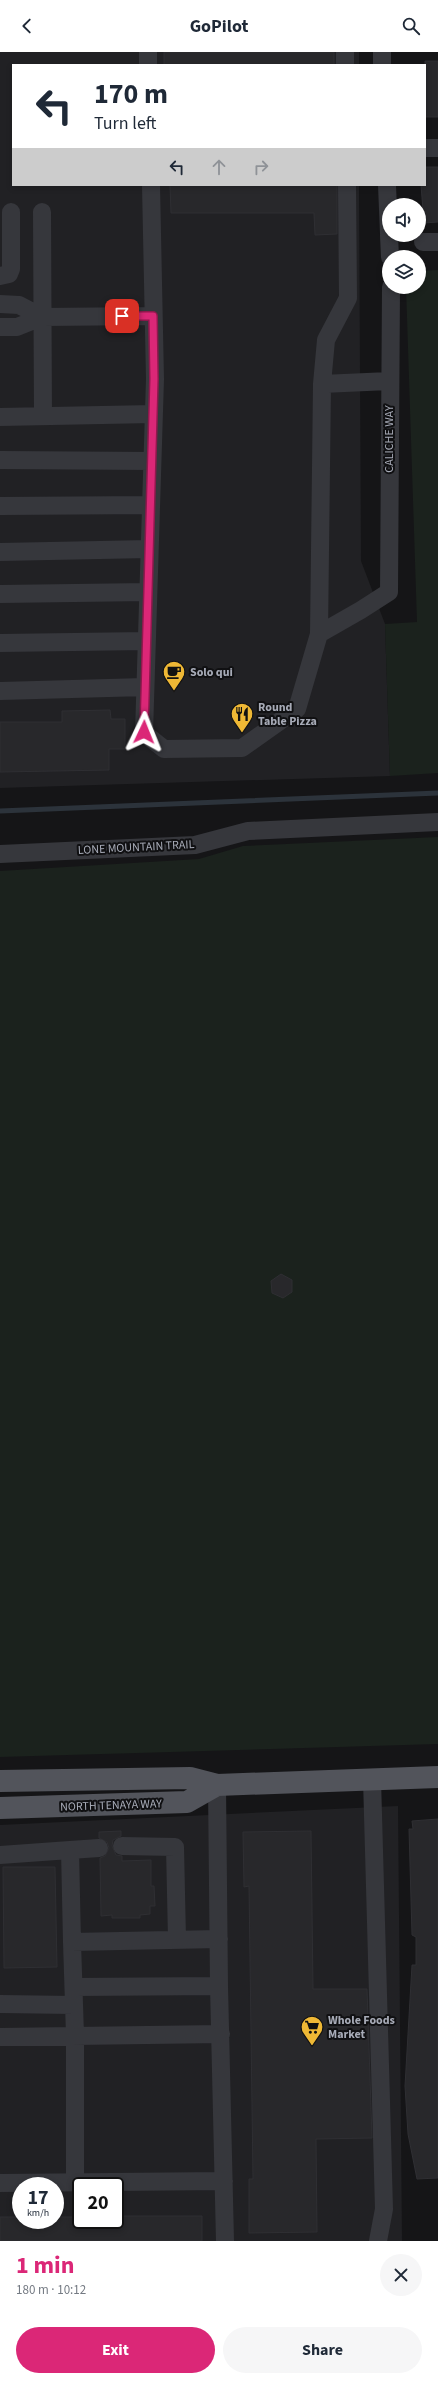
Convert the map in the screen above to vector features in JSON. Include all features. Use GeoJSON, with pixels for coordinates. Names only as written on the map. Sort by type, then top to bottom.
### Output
{"type":"FeatureCollection","features":[{"type":"Feature","properties":{"kind":"main road","name":"NORTH TENAYA WAY"},"geometry":{"type":"LineString","coordinates":[[0,1781],[190,1778],[217,1784],[438,1777]]}},
{"type":"Feature","properties":{"kind":"main road","name":"NORTH TENAYA WAY"},"geometry":{"type":"LineString","coordinates":[[0,1808],[187,1802],[217,1784]]}},
{"type":"Feature","properties":{"kind":"street"},"geometry":{"type":"LineString","coordinates":[[148,52],[148,64]]}},
{"type":"Feature","properties":{"kind":"street"},"geometry":{"type":"LineString","coordinates":[[345,52],[345,64]]}},
{"type":"Feature","properties":{"kind":"street"},"geometry":{"type":"LineString","coordinates":[[382,52],[382,64]]}},
{"type":"Feature","properties":{"kind":"street"},"geometry":{"type":"LineString","coordinates":[[426,148],[438,148]]}},
{"type":"Feature","properties":{"kind":"street"},"geometry":{"type":"LineString","coordinates":[[151,186],[154,414],[144,732],[164,749],[242,748],[297,709],[319,634],[322,384],[326,340],[348,298],[347,186]]}},
{"type":"Feature","properties":{"kind":"street"},"geometry":{"type":"LineString","coordinates":[[387,186],[388,198]]}},
{"type":"Feature","properties":{"kind":"street"},"geometry":{"type":"LineString","coordinates":[[0,276],[9,274],[11,269],[10,212]]}},
{"type":"Feature","properties":{"kind":"street"},"geometry":{"type":"LineString","coordinates":[[42,212],[43,416]]}},
{"type":"Feature","properties":{"kind":"street","name":"CALICHE WAY"},"geometry":{"type":"LineString","coordinates":[[319,634],[361,610],[388,592],[391,294]]}},
{"type":"Feature","properties":{"kind":"street"},"geometry":{"type":"LineString","coordinates":[[0,304],[19,305],[42,317]]}},
{"type":"Feature","properties":{"kind":"street"},"geometry":{"type":"LineString","coordinates":[[0,327],[18,327],[42,317],[153,316]]}},
{"type":"Feature","properties":{"kind":"street"},"geometry":{"type":"LineString","coordinates":[[322,384],[389,381]]}},
{"type":"Feature","properties":{"kind":"street"},"geometry":{"type":"LineString","coordinates":[[0,417],[154,414]]}},
{"type":"Feature","properties":{"kind":"street"},"geometry":{"type":"LineString","coordinates":[[0,460],[152,461]]}},
{"type":"Feature","properties":{"kind":"street"},"geometry":{"type":"LineString","coordinates":[[0,506],[151,505]]}},
{"type":"Feature","properties":{"kind":"street"},"geometry":{"type":"LineString","coordinates":[[0,552],[149,549]]}},
{"type":"Feature","properties":{"kind":"street"},"geometry":{"type":"LineString","coordinates":[[0,594],[148,592]]}},
{"type":"Feature","properties":{"kind":"street"},"geometry":{"type":"LineString","coordinates":[[0,643],[146,641]]}},
{"type":"Feature","properties":{"kind":"street"},"geometry":{"type":"LineString","coordinates":[[0,691],[145,687]]}},
{"type":"Feature","properties":{"kind":"street","name":"LONE MOUNTAIN TRAIL"},"geometry":{"type":"LineString","coordinates":[[0,854],[195,845],[248,831],[438,822]]}},
{"type":"Feature","properties":{"kind":"street"},"geometry":{"type":"LineString","coordinates":[[372,1779],[384,2209],[378,2241]]}},
{"type":"Feature","properties":{"kind":"street"},"geometry":{"type":"LineString","coordinates":[[217,1784],[218,1986],[221,2034],[225,2241]]}},
{"type":"Feature","properties":{"kind":"street"},"geometry":{"type":"LineString","coordinates":[[122,1846],[176,1847],[177,1939]]}},
{"type":"Feature","properties":{"kind":"street"},"geometry":{"type":"LineString","coordinates":[[0,1855],[99,1848]]}},
{"type":"Feature","properties":{"kind":"street"},"geometry":{"type":"LineString","coordinates":[[70,1850],[75,2036],[75,2177]]}},
{"type":"Feature","properties":{"kind":"street"},"geometry":{"type":"LineString","coordinates":[[72,1942],[218,1939]]}},
{"type":"Feature","properties":{"kind":"street"},"geometry":{"type":"LineString","coordinates":[[74,1987],[218,1986]]}},
{"type":"Feature","properties":{"kind":"street"},"geometry":{"type":"LineString","coordinates":[[0,2004],[74,2005]]}},
{"type":"Feature","properties":{"kind":"street"},"geometry":{"type":"LineString","coordinates":[[0,2037],[221,2034]]}},
{"type":"Feature","properties":{"kind":"street"},"geometry":{"type":"LineString","coordinates":[[124,2182],[224,2181]]}},
{"type":"Feature","properties":{"kind":"street"},"geometry":{"type":"LineString","coordinates":[[0,2183],[72,2182]]}},
{"type":"Feature","properties":{"kind":"shaded area"},"geometry":{"type":"Polygon","coordinates":[[[0,52],[359,52],[359,64],[12,64],[12,186],[359,186],[361,561],[385,624],[390,776],[0,788],[0,52]]]}},
{"type":"Feature","properties":{"kind":"shaded area"},"geometry":{"type":"Polygon","coordinates":[[[438,270],[438,773],[390,776],[385,624],[417,622],[406,294],[426,294],[426,271],[438,270]]]}},
{"type":"Feature","properties":{"kind":"shaded area"},"geometry":{"type":"Polygon","coordinates":[[[438,837],[438,1744],[0,1757],[0,871],[199,859],[243,846],[438,837]]]}},
{"type":"Feature","properties":{"kind":"shaded area"},"geometry":{"type":"Polygon","coordinates":[[[398,1806],[402,2241],[0,2241],[0,1825],[398,1806]]]}},
{"type":"Feature","properties":{"kind":"building"},"geometry":{"type":"Polygon","coordinates":[[[164,52],[334,52],[334,64],[164,64],[164,52]]]}},
{"type":"Feature","properties":{"kind":"building"},"geometry":{"type":"Polygon","coordinates":[[[425,61],[438,61],[438,117],[426,117],[425,61]]]}},
{"type":"Feature","properties":{"kind":"building"},"geometry":{"type":"Polygon","coordinates":[[[426,167],[438,167],[438,222],[426,223],[426,198],[422,198],[421,186],[426,186],[426,167]]]}},
{"type":"Feature","properties":{"kind":"building"},"geometry":{"type":"Polygon","coordinates":[[[170,186],[337,186],[337,234],[315,235],[314,213],[171,213],[170,186]]]}},
{"type":"Feature","properties":{"kind":"building"},"geometry":{"type":"Polygon","coordinates":[[[110,710],[111,719],[125,719],[125,749],[109,749],[109,770],[0,772],[0,722],[62,722],[62,711],[110,710]]]}},
{"type":"Feature","properties":{"kind":"building"},"geometry":{"type":"Polygon","coordinates":[[[281,1274],[292,1280],[292,1292],[283,1298],[272,1293],[271,1281],[281,1274]]]}},
{"type":"Feature","properties":{"kind":"building"},"geometry":{"type":"Polygon","coordinates":[[[438,1819],[438,2178],[417,2179],[408,2134],[405,2086],[412,1965],[416,1965],[416,1937],[412,1935],[409,1829],[413,1829],[412,1821],[438,1819]]]}},
{"type":"Feature","properties":{"kind":"building"},"geometry":{"type":"Polygon","coordinates":[[[121,1831],[121,1836],[113,1840],[112,1846],[116,1855],[122,1856],[122,1861],[151,1860],[151,1886],[154,1886],[155,1906],[150,1906],[150,1914],[140,1915],[140,1918],[112,1918],[112,1915],[101,1916],[100,1858],[105,1856],[109,1848],[107,1842],[99,1838],[99,1832],[121,1831]]]}},
{"type":"Feature","properties":{"kind":"building","name":"Whole Foods Market"},"geometry":{"type":"Polygon","coordinates":[[[311,1831],[313,1989],[367,1989],[372,2138],[316,2139],[317,2232],[249,2233],[249,2179],[253,2179],[249,1886],[244,1887],[243,1832],[311,1831]]]}},
{"type":"Feature","properties":{"kind":"building"},"geometry":{"type":"Polygon","coordinates":[[[3,1867],[55,1867],[57,1967],[4,1968],[3,1867]]]}},
{"type":"Feature","properties":{"kind":"building"},"geometry":{"type":"Polygon","coordinates":[[[124,2216],[202,2216],[202,2241],[0,2241],[0,2217],[12,2217],[12,2229],[64,2229],[64,2217],[72,2217],[72,2229],[124,2229],[124,2216]]]}},
{"type":"Feature","properties":{"kind":"waterway"},"geometry":{"type":"LineString","coordinates":[[0,811],[438,793]]}},
{"type":"Feature","properties":{"kind":"place","name":"Solo qui"},"geometry":{"type":"Point","coordinates":[174,692]}},
{"type":"Feature","properties":{"kind":"place","name":"Round Table Pizza"},"geometry":{"type":"Point","coordinates":[242,734]}},
{"type":"Feature","properties":{"kind":"place","name":"Whole Foods Market"},"geometry":{"type":"Point","coordinates":[312,2046]}},
{"type":"Feature","properties":{"kind":"route"},"geometry":{"type":"LineString","coordinates":[[122,316],[153,316],[154,379],[144,732]]}}]}
